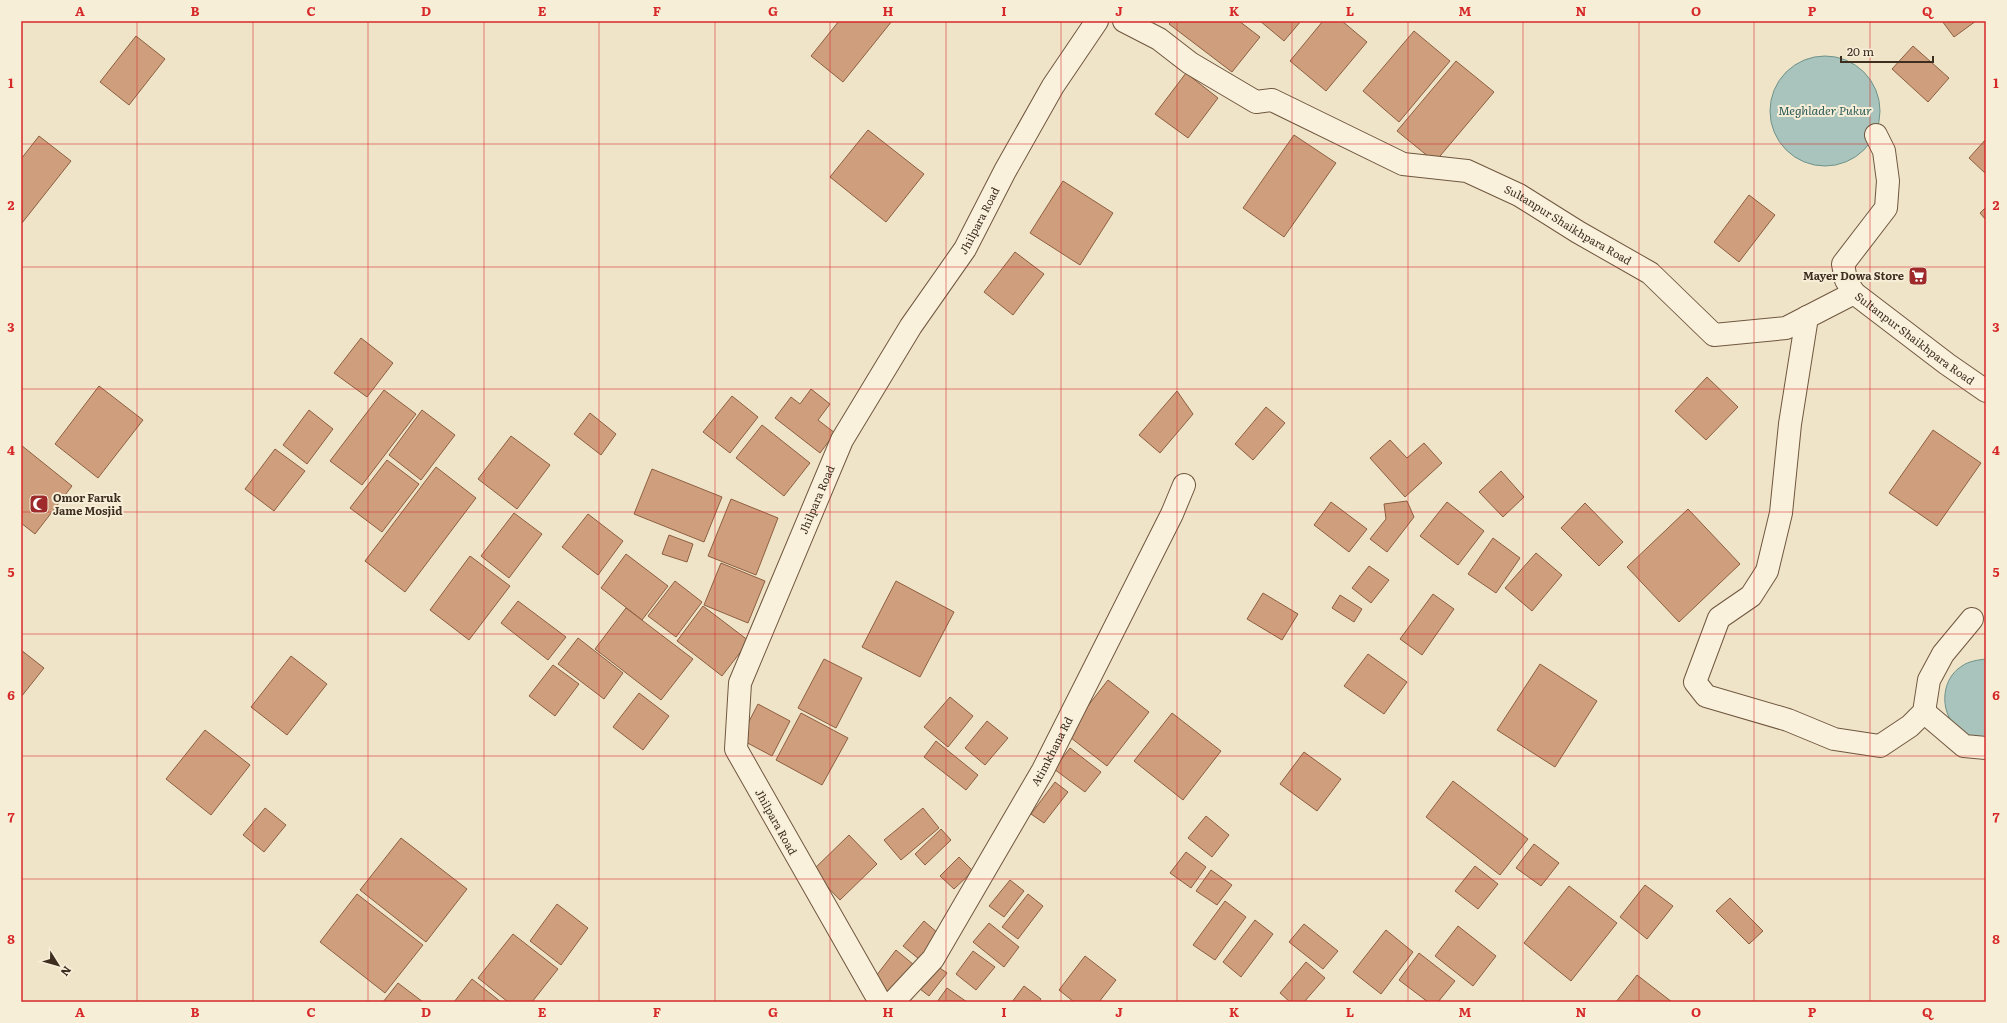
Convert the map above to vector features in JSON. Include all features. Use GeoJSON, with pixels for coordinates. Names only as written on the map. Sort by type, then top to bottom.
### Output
{"type":"FeatureCollection","features":[{"type":"Feature","properties":{"kind":"street","name":"Jhilpara Road"},"geometry":{"type":"LineString","coordinates":[[880,1002],[736,749],[740,683],[842,440],[911,326],[964,249],[1005,171],[1053,86],[1097,21]]}},
{"type":"Feature","properties":{"kind":"street","name":"Sultanpur Shaikhpara Road"},"geometry":{"type":"LineString","coordinates":[[1124,21],[1159,39],[1190,63],[1256,102],[1272,100],[1403,164],[1467,171],[1519,195],[1578,232],[1650,273],[1714,335],[1786,328],[1854,293],[1947,364],[1986,390]]}},
{"type":"Feature","properties":{"kind":"street"},"geometry":{"type":"LineString","coordinates":[[1854,293],[1846,280],[1843,264],[1886,208],[1888,181],[1884,152],[1876,135]]}},
{"type":"Feature","properties":{"kind":"street"},"geometry":{"type":"LineString","coordinates":[[1511,205],[1645,282],[1708,341]]}},
{"type":"Feature","properties":{"kind":"street"},"geometry":{"type":"LineString","coordinates":[[1807,317],[1790,424],[1781,513],[1767,571],[1751,596],[1719,618],[1696,682],[1706,696],[1788,720],[1834,739],[1880,746],[1910,726],[1924,712],[1929,680],[1943,654],[1972,619]]}},
{"type":"Feature","properties":{"kind":"street","name":"Atimkhana Rd"},"geometry":{"type":"LineString","coordinates":[[893,1002],[933,959],[1043,770],[1172,514],[1184,485]]}},
{"type":"Feature","properties":{"kind":"street"},"geometry":{"type":"LineString","coordinates":[[1924,712],[1964,746],[1986,748]]}},
{"type":"Feature","properties":{"kind":"water","name":"Meghlader Pukur"},"geometry":{"type":"Polygon","coordinates":[[[1825,56],[1846,60],[1856,65],[1864,72],[1871,80],[1876,90],[1880,111],[1876,132],[1871,142],[1864,150],[1856,157],[1846,162],[1825,166],[1804,162],[1794,157],[1786,150],[1779,142],[1774,132],[1770,111],[1774,90],[1779,80],[1786,72],[1794,65],[1804,60],[1825,56]]]}},
{"type":"Feature","properties":{"kind":"water"},"geometry":{"type":"Polygon","coordinates":[[[1986,659],[1986,738],[1968,735],[1954,725],[1949,717],[1945,699],[1949,680],[1954,672],[1968,663],[1986,659]]]}},
{"type":"Feature","properties":{"kind":"building"},"geometry":{"type":"Polygon","coordinates":[[[839,21],[892,21],[843,82],[811,56],[839,21]]]}},
{"type":"Feature","properties":{"kind":"building"},"geometry":{"type":"Polygon","coordinates":[[[1172,21],[1239,21],[1260,37],[1232,72],[1169,24],[1172,21]]]}},
{"type":"Feature","properties":{"kind":"building"},"geometry":{"type":"Polygon","coordinates":[[[1260,21],[1301,21],[1284,41],[1260,21]]]}},
{"type":"Feature","properties":{"kind":"building"},"geometry":{"type":"Polygon","coordinates":[[[1323,21],[1342,21],[1367,42],[1326,91],[1290,61],[1323,21]]]}},
{"type":"Feature","properties":{"kind":"building"},"geometry":{"type":"Polygon","coordinates":[[[1942,21],[1976,21],[1954,37],[1942,21]]]}},
{"type":"Feature","properties":{"kind":"building"},"geometry":{"type":"Polygon","coordinates":[[[1414,31],[1450,61],[1399,122],[1363,91],[1414,31]]]}},
{"type":"Feature","properties":{"kind":"building"},"geometry":{"type":"Polygon","coordinates":[[[136,36],[165,59],[129,105],[100,82],[136,36]]]}},
{"type":"Feature","properties":{"kind":"building"},"geometry":{"type":"Polygon","coordinates":[[[1913,46],[1949,78],[1928,102],[1892,69],[1913,46]]]}},
{"type":"Feature","properties":{"kind":"building"},"geometry":{"type":"Polygon","coordinates":[[[1456,61],[1494,92],[1435,162],[1397,131],[1456,61]]]}},
{"type":"Feature","properties":{"kind":"building"},"geometry":{"type":"Polygon","coordinates":[[[1186,73],[1218,98],[1188,138],[1155,114],[1186,73]]]}},
{"type":"Feature","properties":{"kind":"building"},"geometry":{"type":"Polygon","coordinates":[[[868,130],[924,174],[886,222],[830,177],[868,130]]]}},
{"type":"Feature","properties":{"kind":"building"},"geometry":{"type":"Polygon","coordinates":[[[1294,135],[1336,163],[1284,237],[1243,208],[1294,135]]]}},
{"type":"Feature","properties":{"kind":"building"},"geometry":{"type":"Polygon","coordinates":[[[39,136],[71,161],[22,223],[21,159],[39,136]]]}},
{"type":"Feature","properties":{"kind":"building"},"geometry":{"type":"Polygon","coordinates":[[[1986,139],[1986,174],[1969,158],[1986,139]]]}},
{"type":"Feature","properties":{"kind":"building"},"geometry":{"type":"Polygon","coordinates":[[[1063,181],[1113,213],[1080,265],[1030,233],[1063,181]]]}},
{"type":"Feature","properties":{"kind":"building"},"geometry":{"type":"Polygon","coordinates":[[[1749,195],[1775,215],[1739,262],[1714,242],[1749,195]]]}},
{"type":"Feature","properties":{"kind":"building"},"geometry":{"type":"Polygon","coordinates":[[[1986,207],[1986,220],[1980,213],[1986,207]]]}},
{"type":"Feature","properties":{"kind":"building"},"geometry":{"type":"Polygon","coordinates":[[[1015,252],[1044,274],[1013,315],[984,292],[1015,252]]]}},
{"type":"Feature","properties":{"kind":"building"},"geometry":{"type":"Polygon","coordinates":[[[361,338],[393,363],[367,397],[334,373],[361,338]]]}},
{"type":"Feature","properties":{"kind":"building"},"geometry":{"type":"Polygon","coordinates":[[[1707,377],[1738,407],[1706,440],[1675,411],[1707,377]]]}},
{"type":"Feature","properties":{"kind":"building"},"geometry":{"type":"Polygon","coordinates":[[[99,386],[143,420],[98,478],[55,444],[99,386]]]}},
{"type":"Feature","properties":{"kind":"building"},"geometry":{"type":"Polygon","coordinates":[[[811,389],[830,404],[818,420],[835,433],[820,453],[775,418],[791,397],[800,404],[811,389]]]}},
{"type":"Feature","properties":{"kind":"building"},"geometry":{"type":"Polygon","coordinates":[[[384,390],[416,414],[362,485],[330,461],[384,390]]]}},
{"type":"Feature","properties":{"kind":"building"},"geometry":{"type":"Polygon","coordinates":[[[1177,391],[1193,414],[1160,453],[1139,435],[1177,391]]]}},
{"type":"Feature","properties":{"kind":"building"},"geometry":{"type":"Polygon","coordinates":[[[732,396],[758,417],[730,453],[703,432],[732,396]]]}},
{"type":"Feature","properties":{"kind":"building"},"geometry":{"type":"Polygon","coordinates":[[[1266,407],[1285,423],[1253,460],[1235,444],[1266,407]]]}},
{"type":"Feature","properties":{"kind":"building"},"geometry":{"type":"Polygon","coordinates":[[[309,410],[333,429],[307,464],[283,445],[309,410]]]}},
{"type":"Feature","properties":{"kind":"building"},"geometry":{"type":"Polygon","coordinates":[[[422,410],[455,435],[421,480],[389,455],[422,410]]]}},
{"type":"Feature","properties":{"kind":"building"},"geometry":{"type":"Polygon","coordinates":[[[590,413],[616,434],[601,455],[574,434],[590,413]]]}},
{"type":"Feature","properties":{"kind":"building"},"geometry":{"type":"Polygon","coordinates":[[[762,425],[810,463],[784,496],[736,458],[762,425]]]}},
{"type":"Feature","properties":{"kind":"building"},"geometry":{"type":"Polygon","coordinates":[[[1933,430],[1981,463],[1937,526],[1889,493],[1933,430]]]}},
{"type":"Feature","properties":{"kind":"building"},"geometry":{"type":"Polygon","coordinates":[[[511,436],[550,465],[517,509],[478,479],[511,436]]]}},
{"type":"Feature","properties":{"kind":"building"},"geometry":{"type":"Polygon","coordinates":[[[1390,440],[1407,458],[1424,443],[1442,463],[1405,497],[1370,458],[1390,440]]]}},
{"type":"Feature","properties":{"kind":"building","name":"Omor Faruk Jame Mosjid"},"geometry":{"type":"Polygon","coordinates":[[[21,445],[72,486],[35,534],[21,523],[21,445]]]}},
{"type":"Feature","properties":{"kind":"building"},"geometry":{"type":"Polygon","coordinates":[[[275,449],[305,471],[274,511],[245,489],[275,449]]]}},
{"type":"Feature","properties":{"kind":"building"},"geometry":{"type":"Polygon","coordinates":[[[387,460],[419,484],[382,532],[350,508],[387,460]]]}},
{"type":"Feature","properties":{"kind":"building"},"geometry":{"type":"Polygon","coordinates":[[[436,467],[476,498],[405,592],[365,561],[436,467]]]}},
{"type":"Feature","properties":{"kind":"building"},"geometry":{"type":"Polygon","coordinates":[[[652,469],[722,497],[704,542],[634,514],[652,469]]]}},
{"type":"Feature","properties":{"kind":"building"},"geometry":{"type":"Polygon","coordinates":[[[1501,471],[1524,497],[1503,517],[1479,492],[1501,471]]]}},
{"type":"Feature","properties":{"kind":"building"},"geometry":{"type":"Polygon","coordinates":[[[731,499],[778,518],[756,575],[708,556],[731,499]]]}},
{"type":"Feature","properties":{"kind":"building"},"geometry":{"type":"Polygon","coordinates":[[[1407,501],[1414,517],[1387,552],[1370,539],[1386,519],[1384,504],[1407,501]]]}},
{"type":"Feature","properties":{"kind":"building"},"geometry":{"type":"Polygon","coordinates":[[[1331,502],[1367,529],[1349,552],[1314,525],[1331,502]]]}},
{"type":"Feature","properties":{"kind":"building"},"geometry":{"type":"Polygon","coordinates":[[[1447,502],[1484,531],[1458,565],[1420,536],[1447,502]]]}},
{"type":"Feature","properties":{"kind":"building"},"geometry":{"type":"Polygon","coordinates":[[[1585,503],[1623,542],[1599,566],[1561,528],[1585,503]]]}},
{"type":"Feature","properties":{"kind":"building"},"geometry":{"type":"Polygon","coordinates":[[[1688,509],[1740,564],[1679,622],[1627,567],[1688,509]]]}},
{"type":"Feature","properties":{"kind":"building"},"geometry":{"type":"Polygon","coordinates":[[[514,513],[542,534],[509,578],[481,556],[514,513]]]}},
{"type":"Feature","properties":{"kind":"building"},"geometry":{"type":"Polygon","coordinates":[[[588,514],[623,541],[598,575],[562,547],[588,514]]]}},
{"type":"Feature","properties":{"kind":"building"},"geometry":{"type":"Polygon","coordinates":[[[669,535],[693,544],[687,562],[662,554],[669,535]]]}},
{"type":"Feature","properties":{"kind":"building"},"geometry":{"type":"Polygon","coordinates":[[[1493,538],[1520,558],[1496,593],[1468,574],[1493,538]]]}},
{"type":"Feature","properties":{"kind":"building"},"geometry":{"type":"Polygon","coordinates":[[[1536,553],[1562,575],[1532,611],[1505,588],[1536,553]]]}},
{"type":"Feature","properties":{"kind":"building"},"geometry":{"type":"Polygon","coordinates":[[[626,554],[668,586],[642,620],[601,588],[626,554]]]}},
{"type":"Feature","properties":{"kind":"building"},"geometry":{"type":"Polygon","coordinates":[[[470,556],[510,586],[469,640],[430,610],[470,556]]]}},
{"type":"Feature","properties":{"kind":"building"},"geometry":{"type":"Polygon","coordinates":[[[721,563],[765,581],[748,623],[704,605],[721,563]]]}},
{"type":"Feature","properties":{"kind":"building"},"geometry":{"type":"Polygon","coordinates":[[[1369,566],[1389,580],[1371,603],[1352,588],[1369,566]]]}},
{"type":"Feature","properties":{"kind":"building"},"geometry":{"type":"Polygon","coordinates":[[[675,581],[702,602],[676,637],[648,616],[675,581]]]}},
{"type":"Feature","properties":{"kind":"building"},"geometry":{"type":"Polygon","coordinates":[[[896,581],[954,612],[920,677],[862,647],[896,581]]]}},
{"type":"Feature","properties":{"kind":"building"},"geometry":{"type":"Polygon","coordinates":[[[1263,593],[1298,614],[1282,640],[1247,619],[1263,593]]]}},
{"type":"Feature","properties":{"kind":"building"},"geometry":{"type":"Polygon","coordinates":[[[1433,594],[1454,609],[1422,655],[1400,639],[1433,594]]]}},
{"type":"Feature","properties":{"kind":"building"},"geometry":{"type":"Polygon","coordinates":[[[1340,595],[1362,609],[1354,622],[1332,608],[1340,595]]]}},
{"type":"Feature","properties":{"kind":"building"},"geometry":{"type":"Polygon","coordinates":[[[518,601],[566,637],[548,660],[501,623],[518,601]]]}},
{"type":"Feature","properties":{"kind":"building"},"geometry":{"type":"Polygon","coordinates":[[[703,606],[749,641],[722,676],[677,641],[703,606]]]}},
{"type":"Feature","properties":{"kind":"building"},"geometry":{"type":"Polygon","coordinates":[[[626,608],[693,659],[661,700],[595,649],[626,608]]]}},
{"type":"Feature","properties":{"kind":"building"},"geometry":{"type":"Polygon","coordinates":[[[578,638],[623,673],[604,699],[558,664],[578,638]]]}},
{"type":"Feature","properties":{"kind":"building"},"geometry":{"type":"Polygon","coordinates":[[[21,650],[44,668],[21,697],[21,650]]]}},
{"type":"Feature","properties":{"kind":"building"},"geometry":{"type":"Polygon","coordinates":[[[1368,654],[1407,682],[1384,714],[1344,686],[1368,654]]]}},
{"type":"Feature","properties":{"kind":"building"},"geometry":{"type":"Polygon","coordinates":[[[291,656],[327,684],[287,735],[251,707],[291,656]]]}},
{"type":"Feature","properties":{"kind":"building"},"geometry":{"type":"Polygon","coordinates":[[[824,659],[862,678],[836,728],[798,708],[824,659]]]}},
{"type":"Feature","properties":{"kind":"building"},"geometry":{"type":"Polygon","coordinates":[[[1540,664],[1597,701],[1555,767],[1497,730],[1540,664]]]}},
{"type":"Feature","properties":{"kind":"building"},"geometry":{"type":"Polygon","coordinates":[[[553,665],[579,684],[555,716],[529,696],[553,665]]]}},
{"type":"Feature","properties":{"kind":"building"},"geometry":{"type":"Polygon","coordinates":[[[1108,680],[1149,712],[1107,766],[1066,734],[1108,680]]]}},
{"type":"Feature","properties":{"kind":"building"},"geometry":{"type":"Polygon","coordinates":[[[639,693],[669,716],[643,750],[613,727],[639,693]]]}},
{"type":"Feature","properties":{"kind":"building"},"geometry":{"type":"Polygon","coordinates":[[[950,697],[973,716],[948,747],[924,727],[950,697]]]}},
{"type":"Feature","properties":{"kind":"building"},"geometry":{"type":"Polygon","coordinates":[[[758,704],[790,721],[772,756],[740,739],[758,704]]]}},
{"type":"Feature","properties":{"kind":"building"},"geometry":{"type":"Polygon","coordinates":[[[801,713],[848,738],[822,785],[776,760],[801,713]]]}},
{"type":"Feature","properties":{"kind":"building"},"geometry":{"type":"Polygon","coordinates":[[[1172,713],[1221,751],[1183,800],[1134,761],[1172,713]]]}},
{"type":"Feature","properties":{"kind":"building"},"geometry":{"type":"Polygon","coordinates":[[[987,721],[1008,738],[985,765],[965,748],[987,721]]]}},
{"type":"Feature","properties":{"kind":"building"},"geometry":{"type":"Polygon","coordinates":[[[205,730],[250,765],[211,815],[166,779],[205,730]]]}},
{"type":"Feature","properties":{"kind":"building"},"geometry":{"type":"Polygon","coordinates":[[[936,741],[978,775],[966,790],[924,757],[936,741]]]}},
{"type":"Feature","properties":{"kind":"building"},"geometry":{"type":"Polygon","coordinates":[[[1070,748],[1101,772],[1085,792],[1054,769],[1070,748]]]}},
{"type":"Feature","properties":{"kind":"building"},"geometry":{"type":"Polygon","coordinates":[[[1304,752],[1341,779],[1317,811],[1280,784],[1304,752]]]}},
{"type":"Feature","properties":{"kind":"building"},"geometry":{"type":"Polygon","coordinates":[[[1453,781],[1528,839],[1500,875],[1426,817],[1453,781]]]}},
{"type":"Feature","properties":{"kind":"building"},"geometry":{"type":"Polygon","coordinates":[[[1055,782],[1068,792],[1044,823],[1031,814],[1055,782]]]}},
{"type":"Feature","properties":{"kind":"building"},"geometry":{"type":"Polygon","coordinates":[[[265,808],[286,825],[264,852],[243,835],[265,808]]]}},
{"type":"Feature","properties":{"kind":"building"},"geometry":{"type":"Polygon","coordinates":[[[923,808],[939,828],[901,860],[884,840],[923,808]]]}},
{"type":"Feature","properties":{"kind":"building"},"geometry":{"type":"Polygon","coordinates":[[[1206,816],[1229,835],[1212,857],[1188,838],[1206,816]]]}},
{"type":"Feature","properties":{"kind":"building"},"geometry":{"type":"Polygon","coordinates":[[[941,829],[951,840],[925,865],[915,854],[941,829]]]}},
{"type":"Feature","properties":{"kind":"building"},"geometry":{"type":"Polygon","coordinates":[[[849,835],[877,864],[840,900],[812,871],[849,835]]]}},
{"type":"Feature","properties":{"kind":"building"},"geometry":{"type":"Polygon","coordinates":[[[401,838],[467,889],[426,942],[360,890],[401,838]]]}},
{"type":"Feature","properties":{"kind":"building"},"geometry":{"type":"Polygon","coordinates":[[[1534,844],[1559,863],[1541,886],[1516,868],[1534,844]]]}},
{"type":"Feature","properties":{"kind":"building"},"geometry":{"type":"Polygon","coordinates":[[[1186,852],[1206,867],[1191,888],[1170,873],[1186,852]]]}},
{"type":"Feature","properties":{"kind":"building"},"geometry":{"type":"Polygon","coordinates":[[[959,857],[973,871],[954,889],[940,876],[959,857]]]}},
{"type":"Feature","properties":{"kind":"building"},"geometry":{"type":"Polygon","coordinates":[[[1475,866],[1498,884],[1478,909],[1455,891],[1475,866]]]}},
{"type":"Feature","properties":{"kind":"building"},"geometry":{"type":"Polygon","coordinates":[[[1211,870],[1232,885],[1217,905],[1196,891],[1211,870]]]}},
{"type":"Feature","properties":{"kind":"building"},"geometry":{"type":"Polygon","coordinates":[[[1010,880],[1024,891],[1004,917],[989,906],[1010,880]]]}},
{"type":"Feature","properties":{"kind":"building"},"geometry":{"type":"Polygon","coordinates":[[[1645,885],[1673,906],[1647,939],[1620,917],[1645,885]]]}},
{"type":"Feature","properties":{"kind":"building"},"geometry":{"type":"Polygon","coordinates":[[[1569,886],[1617,923],[1571,981],[1524,943],[1569,886]]]}},
{"type":"Feature","properties":{"kind":"building"},"geometry":{"type":"Polygon","coordinates":[[[357,894],[423,945],[385,993],[320,942],[357,894]]]}},
{"type":"Feature","properties":{"kind":"building"},"geometry":{"type":"Polygon","coordinates":[[[1028,894],[1043,906],[1018,939],[1002,927],[1028,894]]]}},
{"type":"Feature","properties":{"kind":"building"},"geometry":{"type":"Polygon","coordinates":[[[1730,898],[1763,931],[1749,944],[1716,911],[1730,898]]]}},
{"type":"Feature","properties":{"kind":"building"},"geometry":{"type":"Polygon","coordinates":[[[1225,901],[1246,917],[1215,960],[1193,945],[1225,901]]]}},
{"type":"Feature","properties":{"kind":"building"},"geometry":{"type":"Polygon","coordinates":[[[557,904],[588,928],[561,965],[530,941],[557,904]]]}},
{"type":"Feature","properties":{"kind":"building"},"geometry":{"type":"Polygon","coordinates":[[[1255,920],[1273,934],[1241,977],[1223,962],[1255,920]]]}},
{"type":"Feature","properties":{"kind":"building"},"geometry":{"type":"Polygon","coordinates":[[[924,921],[939,934],[919,959],[903,946],[924,921]]]}},
{"type":"Feature","properties":{"kind":"building"},"geometry":{"type":"Polygon","coordinates":[[[989,923],[1019,947],[1004,967],[973,942],[989,923]]]}},
{"type":"Feature","properties":{"kind":"building"},"geometry":{"type":"Polygon","coordinates":[[[1304,924],[1338,951],[1323,969],[1289,942],[1304,924]]]}},
{"type":"Feature","properties":{"kind":"building"},"geometry":{"type":"Polygon","coordinates":[[[1458,926],[1496,956],[1473,986],[1435,956],[1458,926]]]}},
{"type":"Feature","properties":{"kind":"building"},"geometry":{"type":"Polygon","coordinates":[[[1386,930],[1413,952],[1381,994],[1353,972],[1386,930]]]}},
{"type":"Feature","properties":{"kind":"building"},"geometry":{"type":"Polygon","coordinates":[[[513,934],[558,969],[532,1002],[508,1002],[478,978],[513,934]]]}},
{"type":"Feature","properties":{"kind":"building"},"geometry":{"type":"Polygon","coordinates":[[[896,950],[914,965],[890,994],[873,980],[896,950]]]}},
{"type":"Feature","properties":{"kind":"building"},"geometry":{"type":"Polygon","coordinates":[[[973,951],[995,967],[976,990],[956,974],[973,951]]]}},
{"type":"Feature","properties":{"kind":"building"},"geometry":{"type":"Polygon","coordinates":[[[1419,953],[1455,981],[1438,1002],[1428,1002],[1399,980],[1419,953]]]}},
{"type":"Feature","properties":{"kind":"building"},"geometry":{"type":"Polygon","coordinates":[[[1085,956],[1116,980],[1099,1002],[1074,1002],[1059,990],[1085,956]]]}},
{"type":"Feature","properties":{"kind":"building"},"geometry":{"type":"Polygon","coordinates":[[[1306,962],[1325,978],[1304,1002],[1290,1002],[1280,993],[1306,962]]]}},
{"type":"Feature","properties":{"kind":"building"},"geometry":{"type":"Polygon","coordinates":[[[937,966],[947,973],[929,996],[920,989],[937,966]]]}},
{"type":"Feature","properties":{"kind":"building"},"geometry":{"type":"Polygon","coordinates":[[[1637,975],[1672,1002],[1616,1002],[1637,975]]]}},
{"type":"Feature","properties":{"kind":"building"},"geometry":{"type":"Polygon","coordinates":[[[472,979],[501,1002],[454,1002],[472,979]]]}},
{"type":"Feature","properties":{"kind":"building"},"geometry":{"type":"Polygon","coordinates":[[[398,983],[423,1002],[383,1002],[398,983]]]}},
{"type":"Feature","properties":{"kind":"building"},"geometry":{"type":"Polygon","coordinates":[[[1024,986],[1041,999],[1039,1002],[1012,1002],[1024,986]]]}},
{"type":"Feature","properties":{"kind":"building"},"geometry":{"type":"Polygon","coordinates":[[[947,988],[967,1002],[937,1002],[947,988]]]}},
{"type":"Feature","properties":{"kind":"place","name":"Mayer Dowa Store"},"geometry":{"type":"Point","coordinates":[1918,276]}},
{"type":"Feature","properties":{"kind":"place","name":"Omor Faruk Jame Mosjid"},"geometry":{"type":"Point","coordinates":[39,504]}}]}
